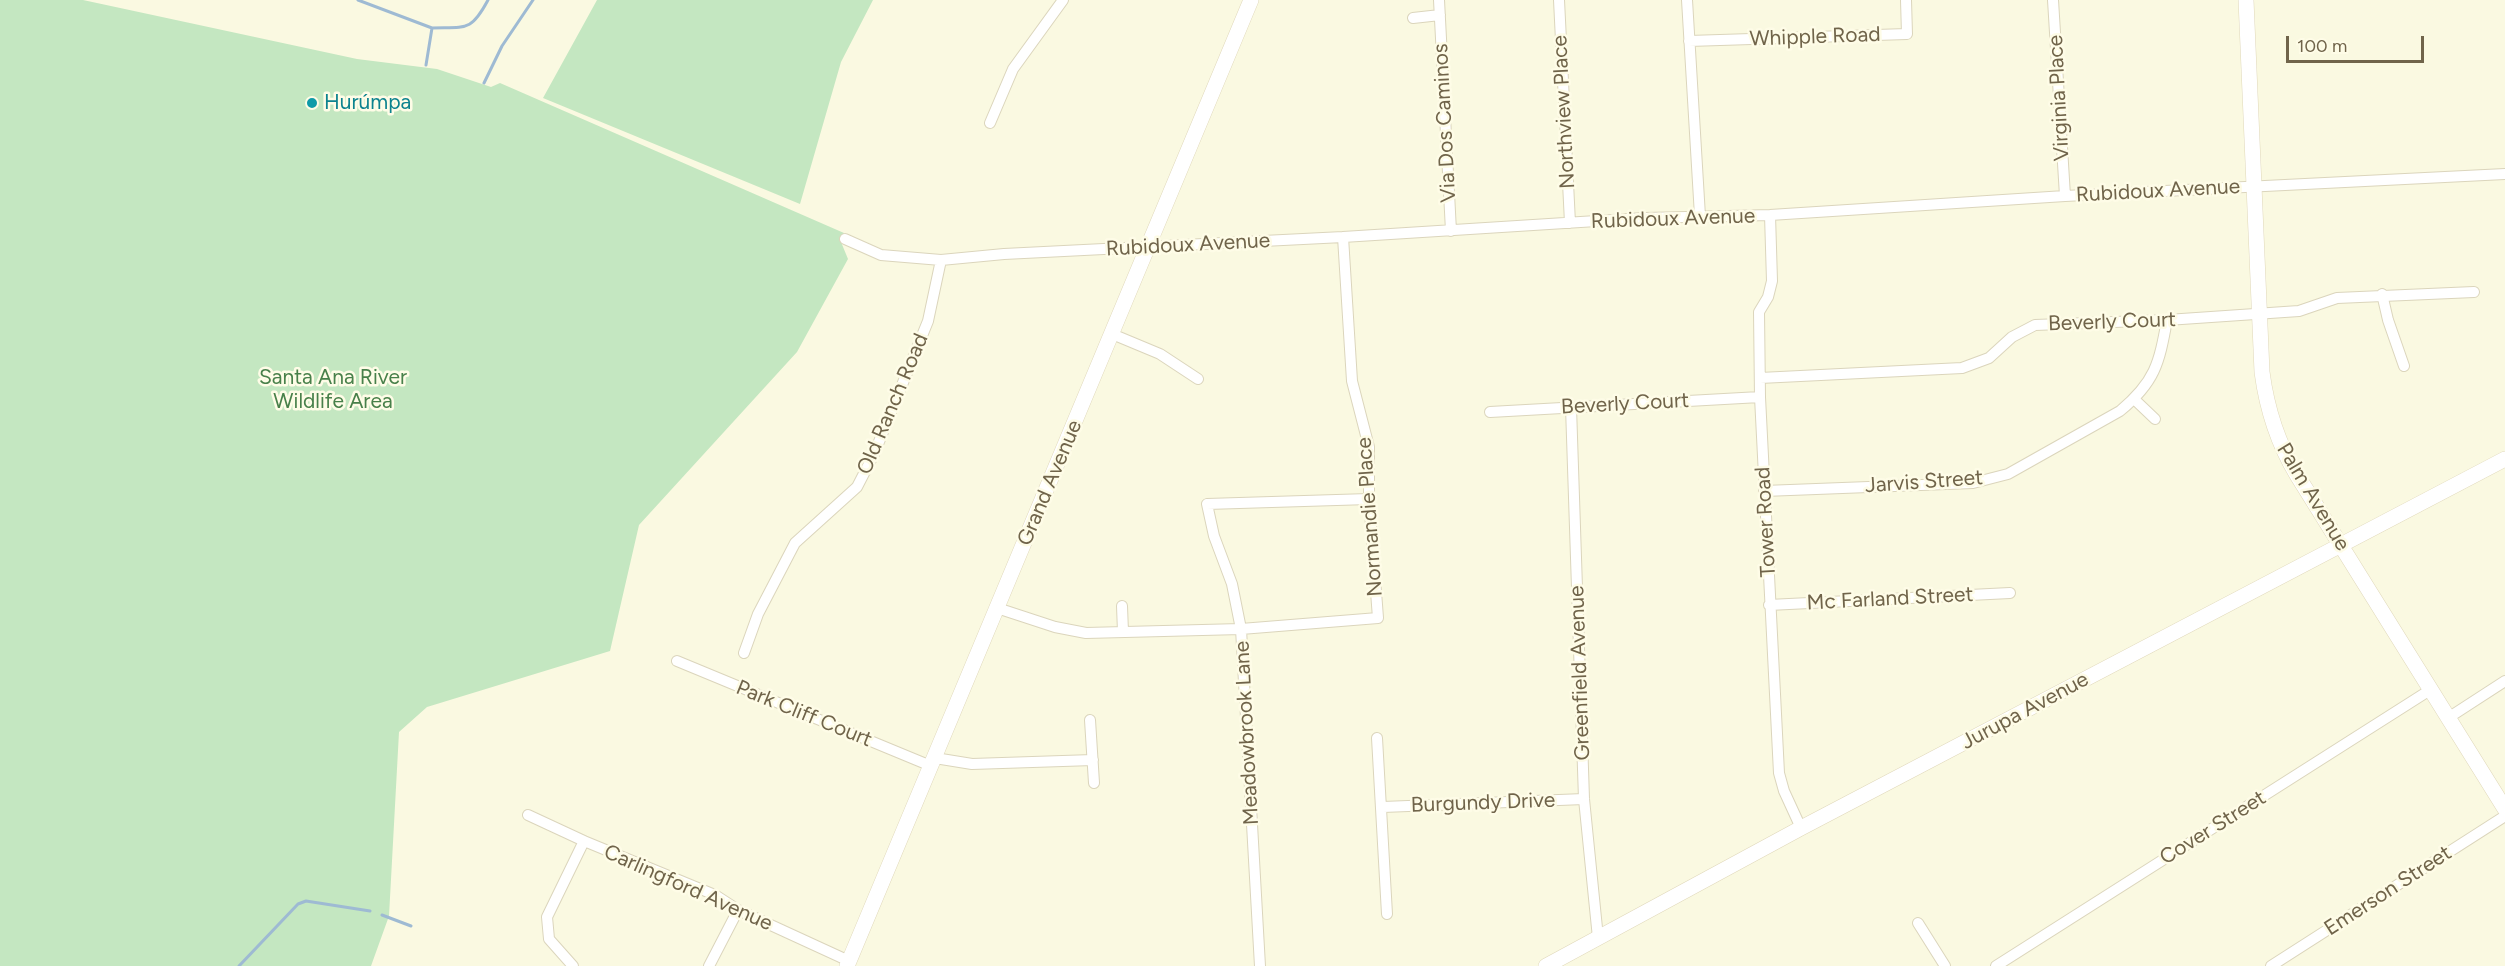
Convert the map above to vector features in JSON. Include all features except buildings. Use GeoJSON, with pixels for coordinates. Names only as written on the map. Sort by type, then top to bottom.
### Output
{"type":"FeatureCollection","features":[{"type":"Feature","properties":{"kind":"street"},"geometry":{"type":"LineString","coordinates":[[990,123],[1013,69],[1063,0]]}},
{"type":"Feature","properties":{"kind":"street","name":"Grand Avenue"},"geometry":{"type":"LineString","coordinates":[[848,963],[1251,0]]}},
{"type":"Feature","properties":{"kind":"street","name":"Via Dos Caminos"},"geometry":{"type":"LineString","coordinates":[[1439,0],[1451,231]]}},
{"type":"Feature","properties":{"kind":"street","name":"Northview Place"},"geometry":{"type":"LineString","coordinates":[[1559,0],[1570,223]]}},
{"type":"Feature","properties":{"kind":"street"},"geometry":{"type":"LineString","coordinates":[[1688,0],[1700,216]]}},
{"type":"Feature","properties":{"kind":"street","name":"Whipple Road"},"geometry":{"type":"LineString","coordinates":[[1689,41],[1907,34],[1906,0]]}},
{"type":"Feature","properties":{"kind":"street","name":"Virginia Place"},"geometry":{"type":"LineString","coordinates":[[2053,0],[2065,196]]}},
{"type":"Feature","properties":{"kind":"street","name":"Palm Avenue"},"geometry":{"type":"LineString","coordinates":[[2246,0],[2265,393],[2276,436],[2297,475],[2505,809]]}},
{"type":"Feature","properties":{"kind":"street","name":"Via Dos Caminos"},"geometry":{"type":"LineString","coordinates":[[1413,18],[1440,15]]}},
{"type":"Feature","properties":{"kind":"street","name":"Rubidoux Avenue"},"geometry":{"type":"LineString","coordinates":[[845,239],[881,255],[941,260],[1004,254],[1700,216],[1770,215],[2256,185],[2505,174]]}},
{"type":"Feature","properties":{"kind":"street","name":"Tower Road"},"geometry":{"type":"LineString","coordinates":[[1770,215],[1772,281],[1768,297],[1759,312],[1760,397],[1769,605],[1779,773],[1784,791],[1802,828]]}},
{"type":"Feature","properties":{"kind":"street","name":"Normandie Place"},"geometry":{"type":"LineString","coordinates":[[1241,629],[1378,618],[1369,499],[1369,447],[1352,381],[1343,237]]}},
{"type":"Feature","properties":{"kind":"street","name":"Old Ranch Road"},"geometry":{"type":"LineString","coordinates":[[744,653],[758,614],[795,543],[857,487],[874,454],[928,321],[941,260]]}},
{"type":"Feature","properties":{"kind":"street","name":"Beverly Court"},"geometry":{"type":"LineString","coordinates":[[1760,378],[1962,368],[1989,358],[2012,337],[2035,325],[2260,314],[2299,311],[2337,298],[2382,294],[2474,292]]}},
{"type":"Feature","properties":{"kind":"street"},"geometry":{"type":"LineString","coordinates":[[2382,294],[2391,330],[2404,366]]}},
{"type":"Feature","properties":{"kind":"street","name":"Jarvis Street"},"geometry":{"type":"LineString","coordinates":[[1764,491],[1973,483],[2008,474],[2120,411],[2134,399],[2154,375],[2167,320]]}},
{"type":"Feature","properties":{"kind":"street"},"geometry":{"type":"LineString","coordinates":[[1112,334],[1160,354],[1198,379]]}},
{"type":"Feature","properties":{"kind":"street","name":"Beverly Court"},"geometry":{"type":"LineString","coordinates":[[1490,412],[1760,397]]}},
{"type":"Feature","properties":{"kind":"street"},"geometry":{"type":"LineString","coordinates":[[2134,399],[2154,419]]}},
{"type":"Feature","properties":{"kind":"street","name":"Greenfield Avenue"},"geometry":{"type":"LineString","coordinates":[[1571,407],[1584,799],[1598,938]]}},
{"type":"Feature","properties":{"kind":"street","name":"Jurupa Avenue"},"geometry":{"type":"LineString","coordinates":[[1546,966],[1802,828],[2505,459]]}},
{"type":"Feature","properties":{"kind":"street","name":"Meadowbrook Lane"},"geometry":{"type":"LineString","coordinates":[[1260,966],[1241,629],[1232,584],[1214,536],[1207,504],[1369,499]]}},
{"type":"Feature","properties":{"kind":"street","name":"Mc Farland Street"},"geometry":{"type":"LineString","coordinates":[[1769,605],[2010,593]]}},
{"type":"Feature","properties":{"kind":"street"},"geometry":{"type":"LineString","coordinates":[[1122,606],[1123,632]]}},
{"type":"Feature","properties":{"kind":"street"},"geometry":{"type":"LineString","coordinates":[[997,608],[1055,627],[1086,633],[1241,629]]}},
{"type":"Feature","properties":{"kind":"street","name":"Park Cliff Court"},"geometry":{"type":"LineString","coordinates":[[677,662],[933,762],[972,764],[1093,760]]}},
{"type":"Feature","properties":{"kind":"street"},"geometry":{"type":"LineString","coordinates":[[2448,718],[2505,681]]}},
{"type":"Feature","properties":{"kind":"street","name":"Cover Street"},"geometry":{"type":"LineString","coordinates":[[1996,966],[2430,690]]}},
{"type":"Feature","properties":{"kind":"street"},"geometry":{"type":"LineString","coordinates":[[1090,720],[1094,783]]}},
{"type":"Feature","properties":{"kind":"street"},"geometry":{"type":"LineString","coordinates":[[1377,738],[1383,807],[1387,915]]}},
{"type":"Feature","properties":{"kind":"street","name":"Burgundy Drive"},"geometry":{"type":"LineString","coordinates":[[1383,807],[1584,799]]}},
{"type":"Feature","properties":{"kind":"street","name":"Carlingford Avenue"},"geometry":{"type":"LineString","coordinates":[[528,815],[584,841],[715,895],[738,910],[848,963]]}},
{"type":"Feature","properties":{"kind":"street","name":"Emerson Street"},"geometry":{"type":"LineString","coordinates":[[2271,966],[2505,816]]}},
{"type":"Feature","properties":{"kind":"street"},"geometry":{"type":"LineString","coordinates":[[573,966],[549,939],[547,917],[584,841]]}},
{"type":"Feature","properties":{"kind":"street"},"geometry":{"type":"LineString","coordinates":[[709,966],[738,910]]}},
{"type":"Feature","properties":{"kind":"street"},"geometry":{"type":"LineString","coordinates":[[1918,923],[1945,966]]}},
{"type":"Feature","properties":{"kind":"green space","name":"Santa Ana River Wildlife Area"},"geometry":{"type":"Polygon","coordinates":[[[0,0],[83,0],[357,59],[437,69],[491,87],[500,83],[844,233],[841,242],[848,259],[797,352],[639,525],[610,651],[427,707],[399,732],[389,916],[371,966],[0,966],[0,0]]]}},
{"type":"Feature","properties":{"kind":"green space"},"geometry":{"type":"Polygon","coordinates":[[[597,0],[873,0],[841,62],[800,204],[543,98],[597,0]]]}},
{"type":"Feature","properties":{"kind":"waterway"},"geometry":{"type":"LineString","coordinates":[[358,0],[432,28]]}},
{"type":"Feature","properties":{"kind":"waterway"},"geometry":{"type":"LineString","coordinates":[[426,65],[432,28],[466,26],[477,18],[488,0]]}},
{"type":"Feature","properties":{"kind":"waterway"},"geometry":{"type":"LineString","coordinates":[[484,83],[502,46],[533,0]]}},
{"type":"Feature","properties":{"kind":"waterway"},"geometry":{"type":"LineString","coordinates":[[239,966],[298,904],[306,901],[370,911]]}},
{"type":"Feature","properties":{"kind":"waterway"},"geometry":{"type":"LineString","coordinates":[[382,915],[411,926]]}},
{"type":"Feature","properties":{"kind":"place","name":"Hurúmpa"},"geometry":{"type":"Point","coordinates":[312,103]}}]}
